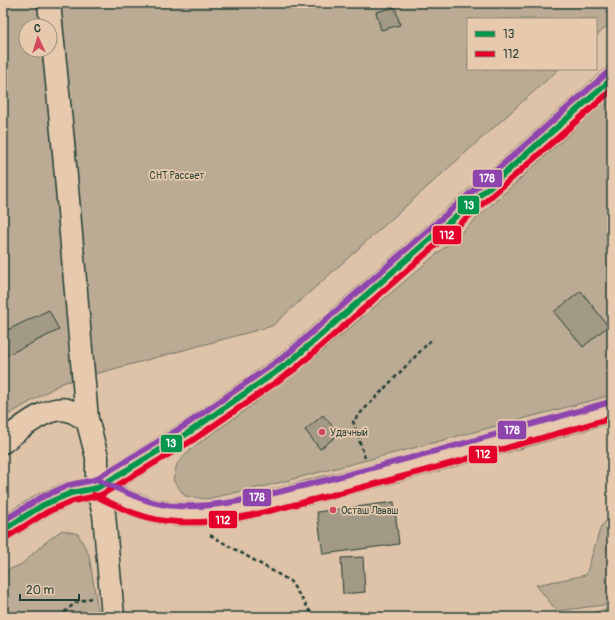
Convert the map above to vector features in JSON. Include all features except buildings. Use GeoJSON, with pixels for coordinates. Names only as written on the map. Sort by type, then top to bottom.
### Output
{"type":"FeatureCollection","features":[{"type":"Feature","properties":{"kind":"street"},"geometry":{"type":"LineString","coordinates":[[49,3],[63,142],[87,420],[97,457],[97,488],[104,514],[113,617]]}},
{"type":"Feature","properties":{"kind":"street"},"geometry":{"type":"LineString","coordinates":[[3,530],[43,505],[71,493],[97,488],[188,433],[290,362],[612,79]]}},
{"type":"Feature","properties":{"kind":"street"},"geometry":{"type":"LineString","coordinates":[[3,442],[32,420],[49,412],[66,410],[87,420]]}},
{"type":"Feature","properties":{"kind":"street"},"geometry":{"type":"LineString","coordinates":[[97,488],[128,503],[150,510],[175,514],[204,515],[235,510],[371,477],[612,410]]}},
{"type":"Feature","properties":{"kind":"path"},"geometry":{"type":"LineString","coordinates":[[371,477],[353,421],[433,338]]}},
{"type":"Feature","properties":{"kind":"path"},"geometry":{"type":"LineString","coordinates":[[209,534],[290,581],[314,617]]}},
{"type":"Feature","properties":{"kind":"path"},"geometry":{"type":"LineString","coordinates":[[59,617],[75,603],[111,592]]}},
{"type":"Feature","properties":{"kind":"green space","name":"СНТ Рассвет"},"geometry":{"type":"Polygon","coordinates":[[[3,3],[612,3],[612,22],[597,35],[597,18],[467,18],[467,70],[558,70],[272,326],[62,383],[3,418],[3,3]]]}},
{"type":"Feature","properties":{"kind":"green space"},"geometry":{"type":"Polygon","coordinates":[[[612,95],[612,395],[266,486],[206,499],[185,496],[173,480],[177,464],[192,448],[318,355],[452,241],[612,95]]]}},
{"type":"Feature","properties":{"kind":"green space"},"geometry":{"type":"Polygon","coordinates":[[[612,516],[612,604],[557,611],[536,585],[586,575],[601,526],[612,516]]]}},
{"type":"Feature","properties":{"kind":"green space"},"geometry":{"type":"Polygon","coordinates":[[[62,530],[78,534],[89,555],[99,617],[3,617],[3,572],[22,564],[42,545],[62,530]]]}},
{"type":"Feature","properties":{"kind":"green space"},"geometry":{"type":"Polygon","coordinates":[[[612,607],[612,617],[579,617],[612,607]]]}},
{"type":"Feature","properties":{"kind":"green space"},"geometry":{"type":"Polygon","coordinates":[[[356,614],[366,617],[296,617],[356,614]]]}},
{"type":"Feature","properties":{"kind":"transit line","name":"178"},"geometry":{"type":"LineString","coordinates":[[3,521],[40,498],[69,485],[94,480],[184,426],[285,356],[607,73]]}},
{"type":"Feature","properties":{"kind":"transit line","name":"13"},"geometry":{"type":"LineString","coordinates":[[3,530],[43,505],[71,493],[97,488],[188,433],[290,362],[612,79]]}},
{"type":"Feature","properties":{"kind":"transit line","name":"112"},"geometry":{"type":"LineString","coordinates":[[7,537],[47,512],[73,501],[101,495],[193,440],[295,369],[612,90]]}},
{"type":"Feature","properties":{"kind":"transit line","name":"178"},"geometry":{"type":"LineString","coordinates":[[100,481],[148,501],[168,505],[197,506],[234,502],[271,494],[397,461],[610,402]]}},
{"type":"Feature","properties":{"kind":"transit line","name":"112"},"geometry":{"type":"LineString","coordinates":[[94,495],[134,513],[155,519],[177,522],[216,521],[254,515],[399,477],[612,418]]}},
{"type":"Feature","properties":{"kind":"place","name":"Удачный"},"geometry":{"type":"Point","coordinates":[322,432]}},
{"type":"Feature","properties":{"kind":"place","name":"Осташ Лаваш"},"geometry":{"type":"Point","coordinates":[333,510]}}]}
